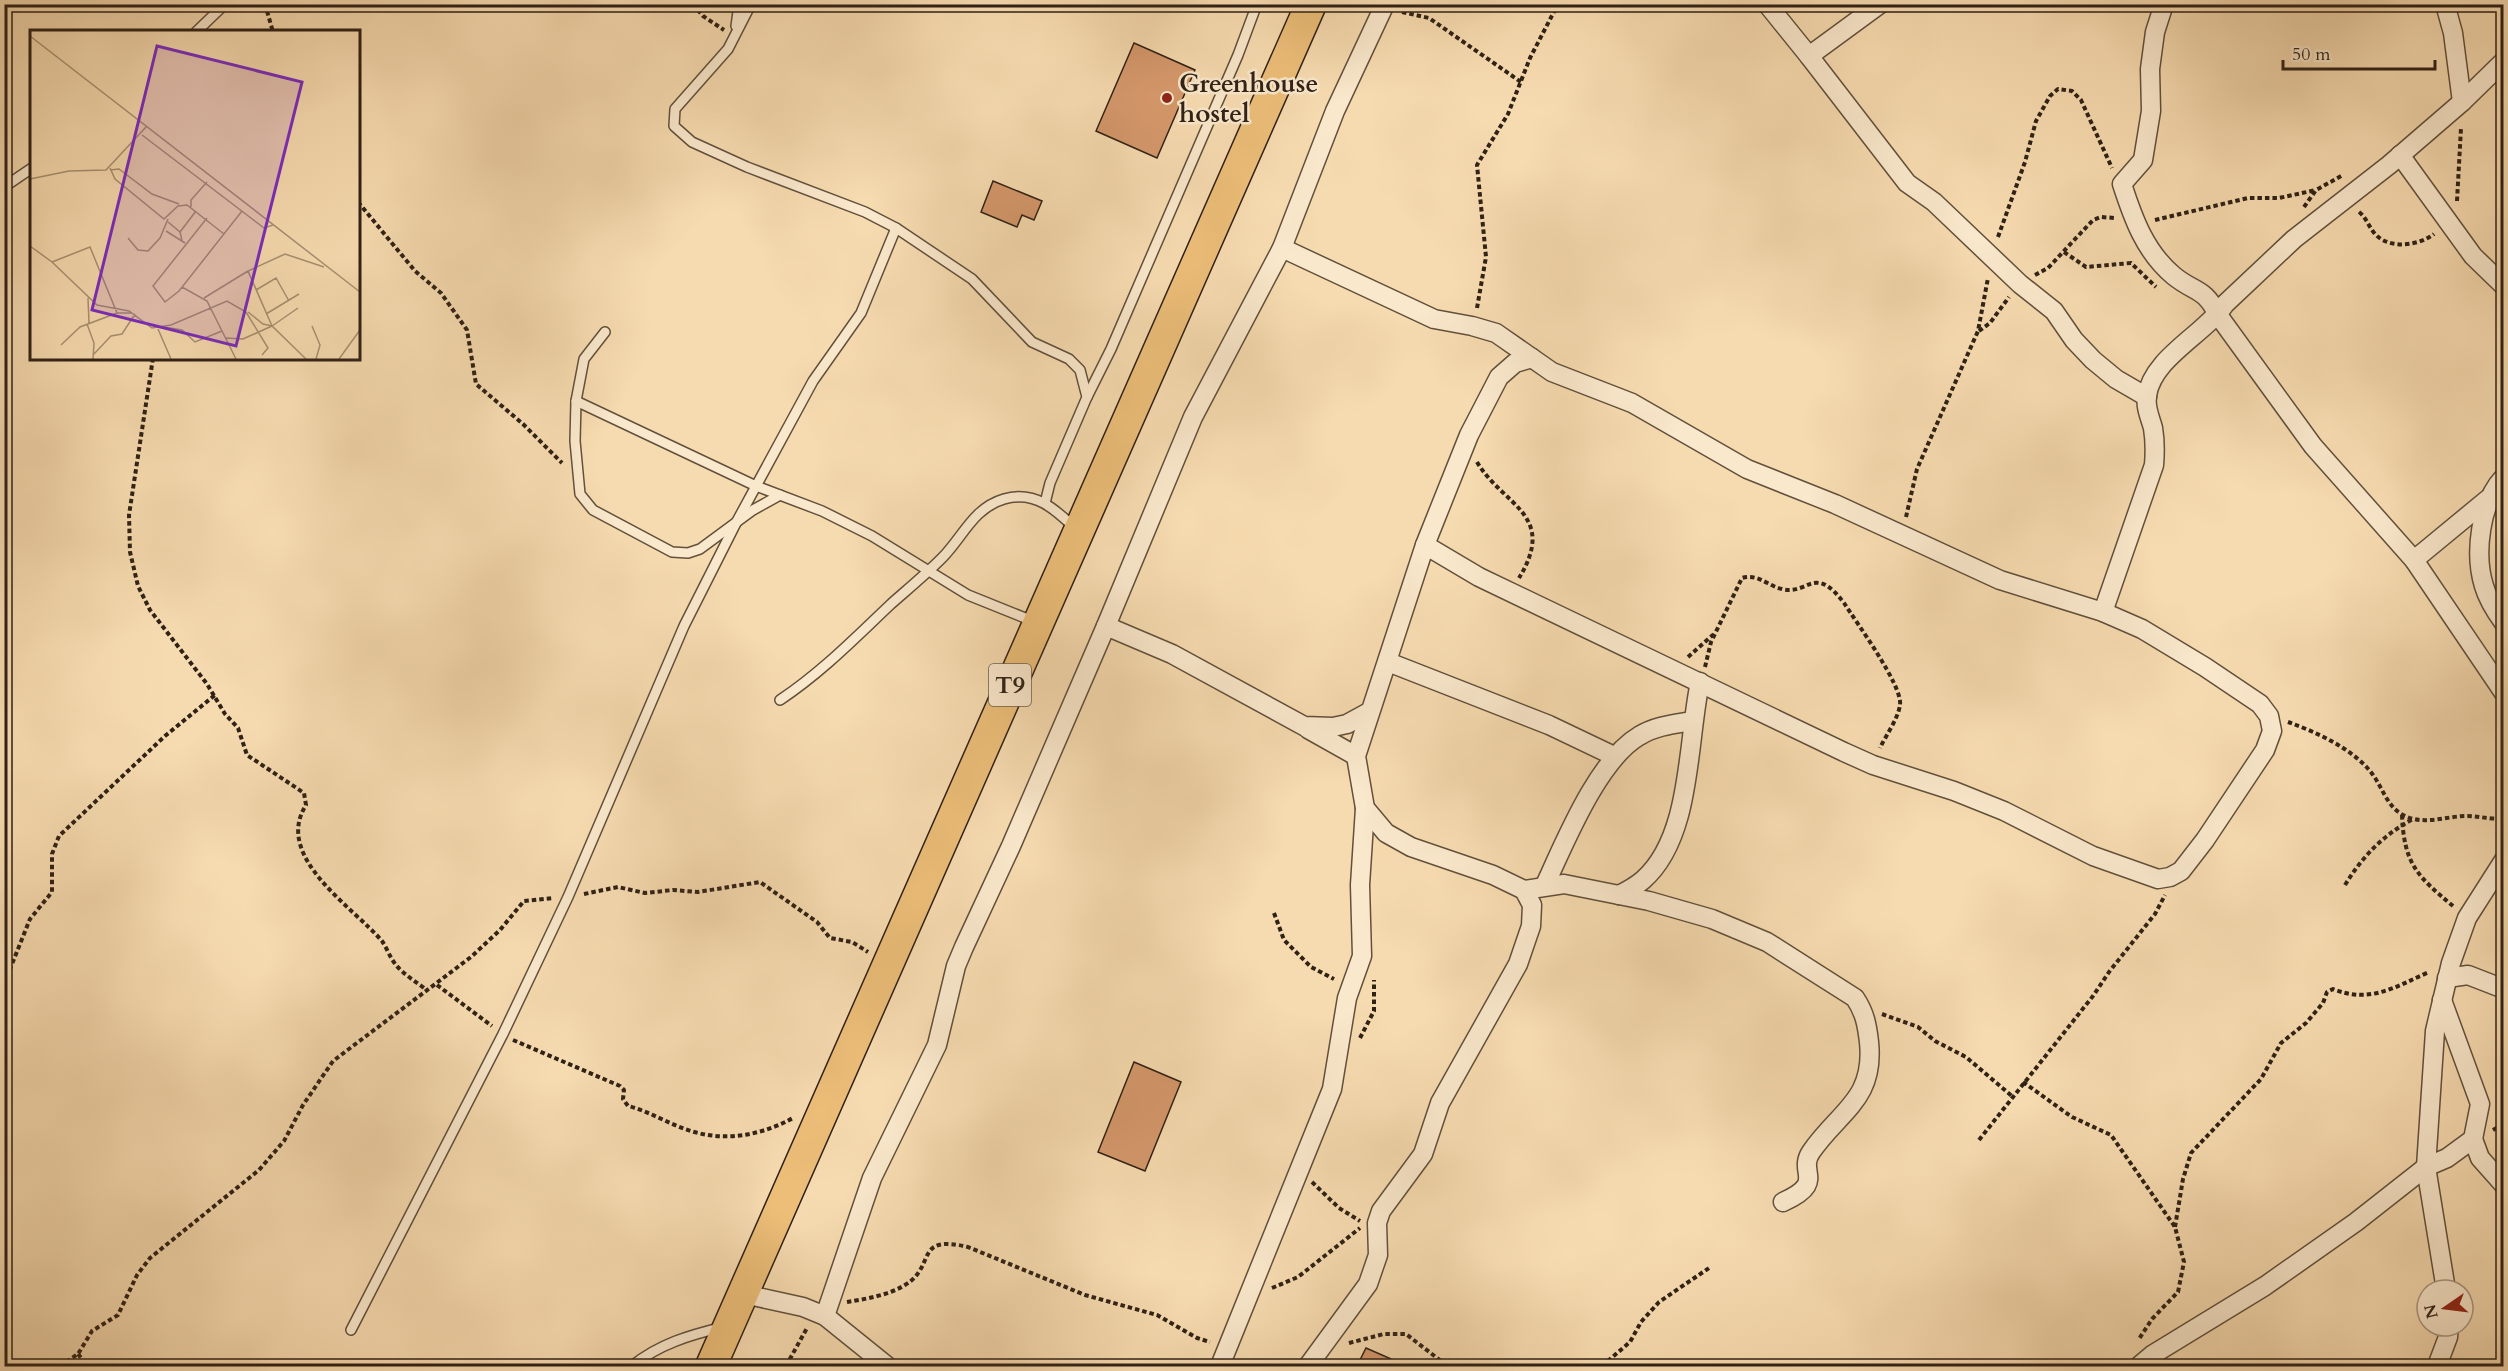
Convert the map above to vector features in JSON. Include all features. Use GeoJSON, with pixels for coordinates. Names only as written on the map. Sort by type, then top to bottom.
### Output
{"type":"FeatureCollection","features":[{"type":"Feature","properties":{"kind":"highway","name":"T9"},"geometry":{"type":"LineString","coordinates":[[711,1366],[1311,4]]}},
{"type":"Feature","properties":{"kind":"street"},"geometry":{"type":"LineString","coordinates":[[1767,4],[1907,183],[1934,202],[2020,284],[2054,311],[2074,340],[2093,360],[2116,379],[2147,397]]}},
{"type":"Feature","properties":{"kind":"street"},"geometry":{"type":"LineString","coordinates":[[1809,56],[1880,4]]}},
{"type":"Feature","properties":{"kind":"street"},"geometry":{"type":"LineString","coordinates":[[2164,4],[2156,32],[2152,60],[2151,111],[2143,160],[2122,184],[2136,223],[2154,256],[2187,285],[2209,297],[2218,315],[2313,446],[2414,560],[2501,682]]}},
{"type":"Feature","properties":{"kind":"street"},"geometry":{"type":"LineString","coordinates":[[2445,4],[2453,33],[2462,102]]}},
{"type":"Feature","properties":{"kind":"street"},"geometry":{"type":"LineString","coordinates":[[827,1311],[872,1178],[937,1045],[956,966],[964,947],[1011,846],[1107,626],[1192,417],[1282,248],[1335,111],[1384,8]]}},
{"type":"Feature","properties":{"kind":"street"},"geometry":{"type":"LineString","coordinates":[[2103,612],[2154,465],[2156,451],[2147,397],[2150,385],[2167,362],[2294,239],[2400,155],[2462,102],[2504,61]]}},
{"type":"Feature","properties":{"kind":"street"},"geometry":{"type":"LineString","coordinates":[[2400,155],[2473,256],[2504,286]]}},
{"type":"Feature","properties":{"kind":"street"},"geometry":{"type":"LineString","coordinates":[[1282,248],[1434,320],[1472,326],[1496,333],[1532,358],[1578,384],[1641,407],[1739,466],[1902,535],[2000,580],[2103,612],[2142,629],[2260,704],[2269,716],[2272,731],[2265,750],[2205,840],[2181,871],[2170,877],[2158,879],[2138,874],[2093,856],[2004,811],[1954,791],[1873,765],[1479,577],[1425,545]]}},
{"type":"Feature","properties":{"kind":"street"},"geometry":{"type":"LineString","coordinates":[[1220,1366],[1332,1089],[1347,998],[1362,956],[1360,885],[1365,808],[1356,756],[1369,712],[1388,662],[1425,545],[1469,435],[1499,376],[1515,363],[1532,358]]}},
{"type":"Feature","properties":{"kind":"street"},"geometry":{"type":"LineString","coordinates":[[2414,560],[2488,498],[2504,477]]}},
{"type":"Feature","properties":{"kind":"street"},"geometry":{"type":"LineString","coordinates":[[2488,498],[2483,514],[2481,567],[2484,585],[2504,623]]}},
{"type":"Feature","properties":{"kind":"street"},"geometry":{"type":"LineString","coordinates":[[1107,626],[1172,654],[1356,756]]}},
{"type":"Feature","properties":{"kind":"street"},"geometry":{"type":"LineString","coordinates":[[1388,662],[1539,721],[1614,756]]}},
{"type":"Feature","properties":{"kind":"street"},"geometry":{"type":"LineString","coordinates":[[1619,895],[1643,880],[1668,845],[1680,816],[1692,721],[1700,682]]}},
{"type":"Feature","properties":{"kind":"street"},"geometry":{"type":"LineString","coordinates":[[1304,726],[1333,727],[1347,724],[1369,712]]}},
{"type":"Feature","properties":{"kind":"street"},"geometry":{"type":"LineString","coordinates":[[1545,885],[1571,831],[1614,756],[1649,730],[1692,721]]}},
{"type":"Feature","properties":{"kind":"street"},"geometry":{"type":"LineString","coordinates":[[1308,1366],[1368,1284],[1378,1256],[1377,1223],[1381,1211],[1423,1154],[1440,1103],[1518,964],[1531,926],[1532,905],[1524,890],[1493,875],[1411,846],[1386,832],[1365,808]]}},
{"type":"Feature","properties":{"kind":"street"},"geometry":{"type":"LineString","coordinates":[[2444,1278],[2426,1167],[2435,1031],[2449,970],[2467,918],[2504,860]]}},
{"type":"Feature","properties":{"kind":"street"},"geometry":{"type":"LineString","coordinates":[[1524,890],[1545,885],[1564,884],[1619,895],[1712,919],[1767,942],[1855,998],[1864,1011],[1869,1041],[1869,1069],[1863,1089],[1855,1103],[1810,1153],[1809,1181],[1804,1191],[1783,1202]]}},
{"type":"Feature","properties":{"kind":"street"},"geometry":{"type":"LineString","coordinates":[[2449,970],[2504,989]]}},
{"type":"Feature","properties":{"kind":"street"},"geometry":{"type":"LineString","coordinates":[[2442,1000],[2480,1104],[2474,1139],[2480,1158],[2504,1185]]}},
{"type":"Feature","properties":{"kind":"street"},"geometry":{"type":"LineString","coordinates":[[2139,1366],[2152,1355],[2214,1320],[2275,1280],[2356,1222],[2426,1167],[2447,1158],[2474,1139]]}},
{"type":"Feature","properties":{"kind":"street"},"geometry":{"type":"LineString","coordinates":[[744,1294],[827,1311],[887,1366]]}},
{"type":"Feature","properties":{"kind":"street"},"geometry":{"type":"LineString","coordinates":[[2437,1366],[2448,1338]]}},
{"type":"Feature","properties":{"kind":"lane"},"geometry":{"type":"LineString","coordinates":[[198,30],[225,4]]}},
{"type":"Feature","properties":{"kind":"lane"},"geometry":{"type":"LineString","coordinates":[[735,36],[739,4]]}},
{"type":"Feature","properties":{"kind":"lane"},"geometry":{"type":"LineString","coordinates":[[752,4],[728,49],[675,109],[674,126],[692,142],[747,167],[864,212],[896,228],[972,279],[1032,342],[1069,359],[1080,370],[1087,397]]}},
{"type":"Feature","properties":{"kind":"lane"},"geometry":{"type":"LineString","coordinates":[[1045,503],[1050,483],[1087,397],[1111,349],[1238,55],[1257,4]]}},
{"type":"Feature","properties":{"kind":"lane"},"geometry":{"type":"LineString","coordinates":[[4,187],[30,169]]}},
{"type":"Feature","properties":{"kind":"lane"},"geometry":{"type":"LineString","coordinates":[[351,1330],[503,1034],[567,897],[684,626],[736,523],[813,381],[861,313],[896,228]]}},
{"type":"Feature","properties":{"kind":"lane"},"geometry":{"type":"LineString","coordinates":[[605,332],[584,360],[576,401],[575,441],[580,494],[593,510],[672,552],[688,553],[700,549],[780,495]]}},
{"type":"Feature","properties":{"kind":"lane"},"geometry":{"type":"LineString","coordinates":[[576,401],[756,486],[822,511],[872,536],[968,595],[1038,624]]}},
{"type":"Feature","properties":{"kind":"lane"},"geometry":{"type":"LineString","coordinates":[[780,700],[844,651],[944,556],[970,520],[987,507],[1004,499],[1021,496],[1045,503],[1078,531]]}},
{"type":"Feature","properties":{"kind":"lane"},"geometry":{"type":"LineString","coordinates":[[632,1366],[656,1350],[686,1336],[730,1325]]}},
{"type":"Feature","properties":{"kind":"path"},"geometry":{"type":"LineString","coordinates":[[265,4],[272,30]]}},
{"type":"Feature","properties":{"kind":"path"},"geometry":{"type":"LineString","coordinates":[[693,4],[703,16],[735,36]]}},
{"type":"Feature","properties":{"kind":"path"},"geometry":{"type":"LineString","coordinates":[[1472,326],[1479,302],[1486,257],[1477,165],[1508,114],[1557,4]]}},
{"type":"Feature","properties":{"kind":"path"},"geometry":{"type":"LineString","coordinates":[[1384,8],[1429,18],[1521,82]]}},
{"type":"Feature","properties":{"kind":"path"},"geometry":{"type":"LineString","coordinates":[[1902,535],[1917,470],[1978,331],[1990,255],[2005,220],[2036,121],[2050,96],[2058,90],[2072,91],[2081,100],[2104,154],[2122,184]]}},
{"type":"Feature","properties":{"kind":"path"},"geometry":{"type":"LineString","coordinates":[[2462,102],[2457,219],[2462,240]]}},
{"type":"Feature","properties":{"kind":"path"},"geometry":{"type":"LineString","coordinates":[[1978,331],[1990,323],[2020,284],[2048,268],[2093,220],[2107,217],[2136,223],[2248,198],[2279,198],[2316,190]]}},
{"type":"Feature","properties":{"kind":"path"},"geometry":{"type":"LineString","coordinates":[[360,204],[415,271],[441,293],[467,330],[476,384],[523,424],[563,464],[573,489],[580,494]]}},
{"type":"Feature","properties":{"kind":"path"},"geometry":{"type":"LineString","coordinates":[[2336,205],[2358,212],[2375,234],[2388,242],[2417,244],[2440,231],[2462,240]]}},
{"type":"Feature","properties":{"kind":"path"},"geometry":{"type":"LineString","coordinates":[[2064,252],[2086,267],[2131,263],[2156,287],[2187,285]]}},
{"type":"Feature","properties":{"kind":"path"},"geometry":{"type":"LineString","coordinates":[[153,360],[129,515],[130,552],[138,586],[150,610],[214,695],[225,714],[238,728],[248,755],[304,793],[306,805],[298,819],[299,840],[310,868],[382,941],[396,965],[428,991]]}},
{"type":"Feature","properties":{"kind":"path"},"geometry":{"type":"LineString","coordinates":[[1469,435],[1478,464],[1514,501],[1528,520],[1532,537],[1531,553],[1510,591]]}},
{"type":"Feature","properties":{"kind":"path"},"geometry":{"type":"LineString","coordinates":[[1700,682],[1715,634],[1738,585],[1748,576],[1781,589],[1789,590],[1814,582],[1836,592],[1893,678],[1899,696],[1900,705],[1897,714],[1873,765]]}},
{"type":"Feature","properties":{"kind":"path"},"geometry":{"type":"LineString","coordinates":[[1675,670],[1704,640],[1715,634]]}},
{"type":"Feature","properties":{"kind":"path"},"geometry":{"type":"LineString","coordinates":[[4,984],[30,919],[52,892],[52,854],[59,836],[165,736],[214,695]]}},
{"type":"Feature","properties":{"kind":"path"},"geometry":{"type":"LineString","coordinates":[[2269,716],[2317,735],[2356,758],[2370,770],[2391,805],[2402,815],[2414,819],[2465,816],[2487,819],[2504,818]]}},
{"type":"Feature","properties":{"kind":"path"},"geometry":{"type":"LineString","coordinates":[[2402,815],[2408,859],[2414,870],[2467,918]]}},
{"type":"Feature","properties":{"kind":"path"},"geometry":{"type":"LineString","coordinates":[[2345,885],[2368,852],[2382,838],[2414,819]]}},
{"type":"Feature","properties":{"kind":"path"},"geometry":{"type":"LineString","coordinates":[[1979,1140],[2155,914],[2168,890],[2170,877]]}},
{"type":"Feature","properties":{"kind":"path"},"geometry":{"type":"LineString","coordinates":[[60,1366],[78,1354],[92,1331],[118,1315],[137,1275],[150,1258],[259,1170],[271,1156],[333,1061],[437,985],[500,930],[524,901],[567,897],[618,886],[645,893],[673,890],[698,892],[760,882],[817,922],[830,938],[852,942],[889,966]]}},
{"type":"Feature","properties":{"kind":"path"},"geometry":{"type":"LineString","coordinates":[[1274,913],[1284,940],[1311,967],[1333,978],[1338,992],[1347,998]]}},
{"type":"Feature","properties":{"kind":"path"},"geometry":{"type":"LineString","coordinates":[[2175,1227],[2183,1179],[2191,1153],[2261,1079],[2281,1043],[2314,1015],[2327,992],[2333,989],[2354,997],[2380,993],[2449,970]]}},
{"type":"Feature","properties":{"kind":"path"},"geometry":{"type":"LineString","coordinates":[[437,985],[503,1034],[620,1086],[624,1090],[623,1099],[628,1106],[698,1133],[744,1136],[780,1125],[796,1116]]}},
{"type":"Feature","properties":{"kind":"path"},"geometry":{"type":"LineString","coordinates":[[1864,1011],[1885,1014],[1918,1027],[1935,1041],[1980,1066],[2013,1097]]}},
{"type":"Feature","properties":{"kind":"path"},"geometry":{"type":"LineString","coordinates":[[2023,1082],[2072,1117],[2111,1135],[2175,1227],[2184,1262],[2178,1292],[2152,1319],[2134,1348]]}},
{"type":"Feature","properties":{"kind":"path"},"geometry":{"type":"LineString","coordinates":[[1252,1291],[1270,1289],[1298,1276],[1366,1224],[1328,1198],[1300,1169]]}},
{"type":"Feature","properties":{"kind":"path"},"geometry":{"type":"LineString","coordinates":[[786,1366],[808,1326],[827,1311],[905,1285],[915,1277],[933,1247],[940,1243],[950,1242],[979,1251],[1085,1295],[1157,1315],[1197,1338],[1228,1347]]}},
{"type":"Feature","properties":{"kind":"path"},"geometry":{"type":"LineString","coordinates":[[1602,1366],[1630,1342],[1641,1322],[1659,1302],[1709,1268]]}},
{"type":"Feature","properties":{"kind":"path"},"geometry":{"type":"LineString","coordinates":[[1322,1349],[1384,1334],[1406,1334],[1441,1360],[1468,1366]]}},
{"type":"Feature","properties":{"kind":"path"},"geometry":{"type":"LineString","coordinates":[[78,1354],[88,1366]]}},
{"type":"Feature","properties":{"kind":"building","name":"Greenhouse hostel"},"geometry":{"type":"Polygon","coordinates":[[[1134,43],[1195,70],[1157,158],[1096,131],[1134,43]]]}},
{"type":"Feature","properties":{"kind":"building"},"geometry":{"type":"Polygon","coordinates":[[[993,181],[1042,201],[1034,220],[1022,215],[1017,227],[981,212],[993,181]]]}},
{"type":"Feature","properties":{"kind":"building"},"geometry":{"type":"Polygon","coordinates":[[[1134,1062],[1181,1082],[1145,1171],[1098,1152],[1134,1062]]]}},
{"type":"Feature","properties":{"kind":"building"},"geometry":{"type":"Polygon","coordinates":[[[1366,1348],[1407,1366],[1357,1366],[1366,1348]]]}},
{"type":"Feature","properties":{"kind":"place","name":"Greenhouse hostel"},"geometry":{"type":"Point","coordinates":[1167,98]}}]}
